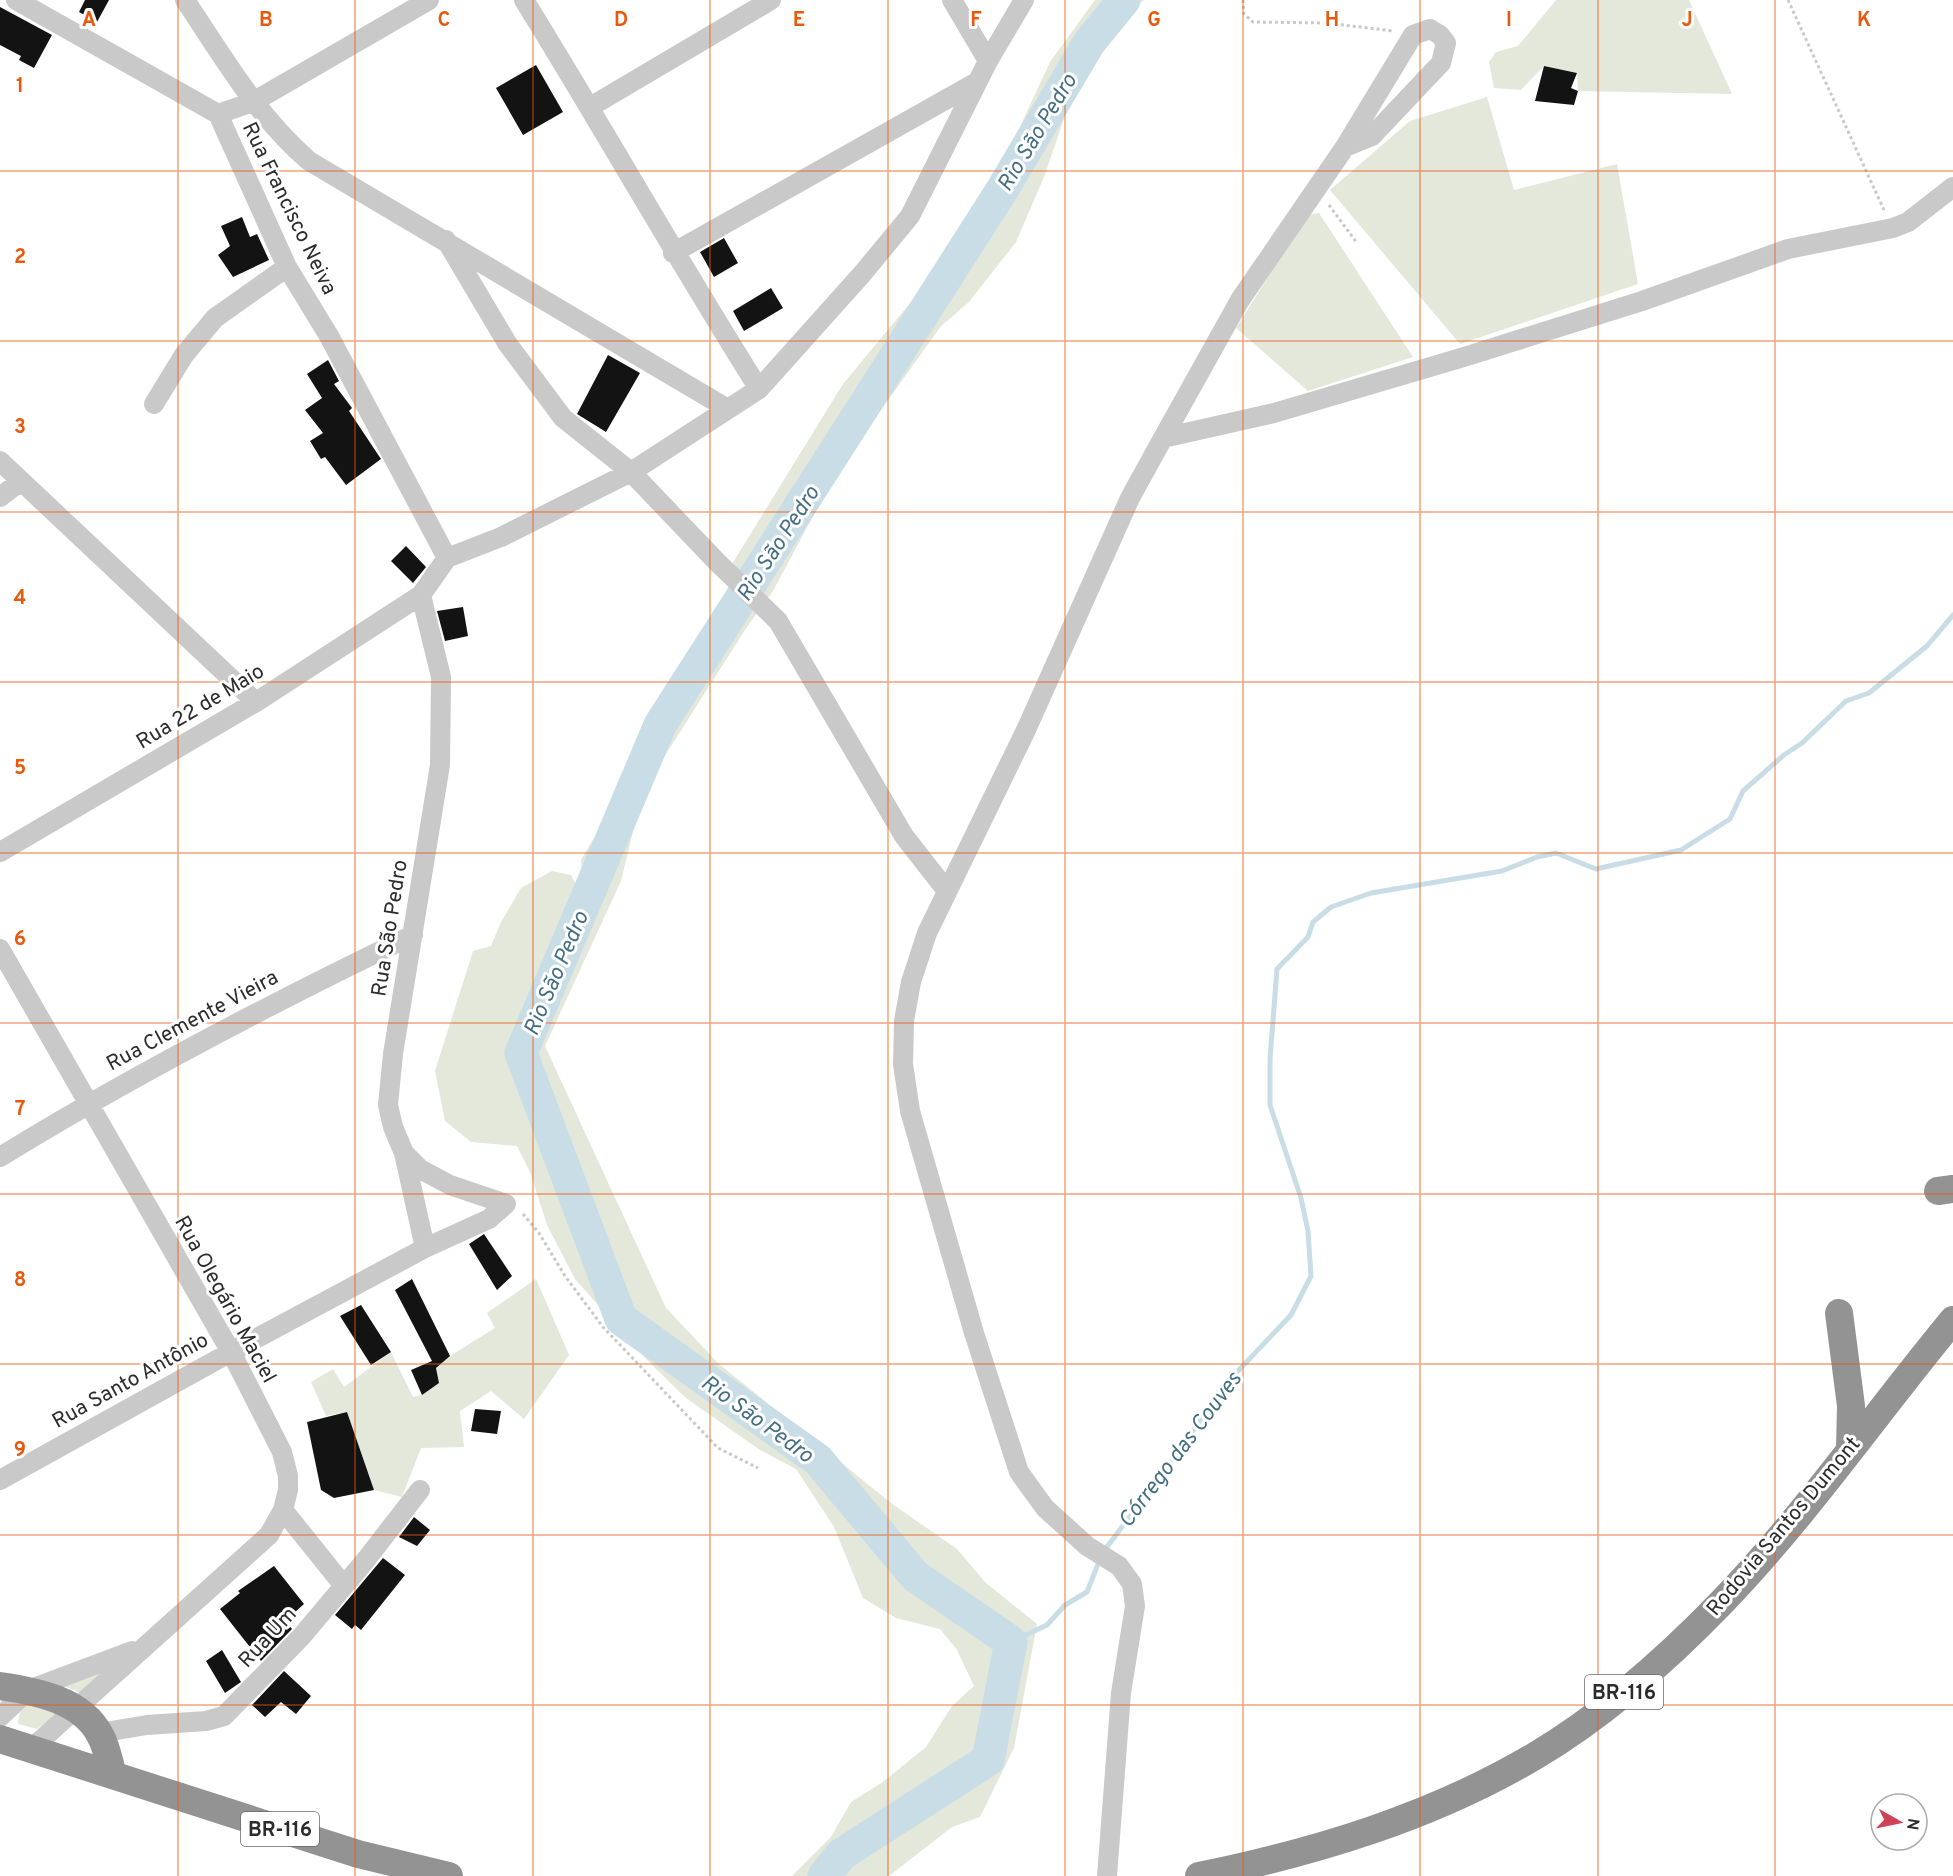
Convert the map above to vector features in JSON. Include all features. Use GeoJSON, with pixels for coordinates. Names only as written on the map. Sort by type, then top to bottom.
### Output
{"type":"FeatureCollection","features":[{"type":"Feature","properties":{"kind":"highway"},"geometry":{"type":"LineString","coordinates":[[1839,1313],[1851,1406],[1850,1448]]}},
{"type":"Feature","properties":{"kind":"highway","name":"Rodovia Santos Dumont"},"geometry":{"type":"LineString","coordinates":[[1199,1876],[1273,1861],[1366,1834],[1452,1799],[1536,1755],[1614,1701],[1672,1652],[1754,1567],[1953,1320]]}},
{"type":"Feature","properties":{"kind":"highway"},"geometry":{"type":"LineString","coordinates":[[0,1686],[28,1690],[76,1707],[99,1733],[113,1775]]}},
{"type":"Feature","properties":{"kind":"highway","name":"BR-116"},"geometry":{"type":"LineString","coordinates":[[0,1739],[358,1854],[449,1876]]}},
{"type":"Feature","properties":{"kind":"street","name":"Rua Francisco Neiva"},"geometry":{"type":"LineString","coordinates":[[16,0],[218,114],[287,267],[329,336],[447,558]]}},
{"type":"Feature","properties":{"kind":"street"},"geometry":{"type":"LineString","coordinates":[[185,0],[253,102],[284,139],[309,161],[728,409]]}},
{"type":"Feature","properties":{"kind":"street"},"geometry":{"type":"LineString","coordinates":[[218,114],[253,102],[429,0]]}},
{"type":"Feature","properties":{"kind":"street"},"geometry":{"type":"LineString","coordinates":[[524,0],[590,107],[673,253],[759,389]]}},
{"type":"Feature","properties":{"kind":"street"},"geometry":{"type":"LineString","coordinates":[[590,107],[771,0]]}},
{"type":"Feature","properties":{"kind":"street"},"geometry":{"type":"LineString","coordinates":[[952,0],[988,61]]}},
{"type":"Feature","properties":{"kind":"street"},"geometry":{"type":"LineString","coordinates":[[422,595],[447,558],[509,534],[631,472],[759,389],[863,273],[910,216],[988,61],[1024,0]]}},
{"type":"Feature","properties":{"kind":"street"},"geometry":{"type":"LineString","coordinates":[[1107,1876],[1121,1693],[1135,1606],[1132,1584],[1119,1566],[1087,1546],[1045,1508],[1019,1472],[974,1333],[910,1111],[903,1064],[904,1021],[911,982],[927,933],[1026,730],[1130,498],[1240,300],[1315,187],[1345,147],[1413,35],[1430,29],[1440,35],[1446,43],[1440,63],[1372,136],[1345,147]]}},
{"type":"Feature","properties":{"kind":"street"},"geometry":{"type":"LineString","coordinates":[[673,253],[977,82]]}},
{"type":"Feature","properties":{"kind":"street"},"geometry":{"type":"LineString","coordinates":[[1163,438],[1274,413],[1434,366],[1642,301],[1788,249],[1893,228],[1908,222],[1953,187]]}},
{"type":"Feature","properties":{"kind":"street"},"geometry":{"type":"LineString","coordinates":[[446,240],[507,343],[563,418],[631,472],[717,562],[778,621],[904,836],[947,891]]}},
{"type":"Feature","properties":{"kind":"street"},"geometry":{"type":"LineString","coordinates":[[154,404],[184,355],[215,318],[287,267]]}},
{"type":"Feature","properties":{"kind":"street"},"geometry":{"type":"LineString","coordinates":[[0,461],[256,702]]}},
{"type":"Feature","properties":{"kind":"street"},"geometry":{"type":"LineString","coordinates":[[0,496],[21,481]]}},
{"type":"Feature","properties":{"kind":"street","name":"Rua 22 de Maio"},"geometry":{"type":"LineString","coordinates":[[0,852],[256,702],[422,595]]}},
{"type":"Feature","properties":{"kind":"street","name":"Rua São Pedro"},"geometry":{"type":"LineString","coordinates":[[422,595],[441,677],[440,765],[393,1054],[388,1105],[393,1127],[404,1153],[420,1169],[450,1185],[506,1204]]}},
{"type":"Feature","properties":{"kind":"street","name":"Rua Clemente Vieira"},"geometry":{"type":"LineString","coordinates":[[0,1157],[87,1104],[280,999],[413,935]]}},
{"type":"Feature","properties":{"kind":"street","name":"Rua Olegário Maciel"},"geometry":{"type":"LineString","coordinates":[[0,949],[231,1352],[282,1452],[288,1476],[283,1510],[269,1535],[31,1749]]}},
{"type":"Feature","properties":{"kind":"street"},"geometry":{"type":"LineString","coordinates":[[404,1153],[425,1248]]}},
{"type":"Feature","properties":{"kind":"street","name":"Rua Santo Antônio"},"geometry":{"type":"LineString","coordinates":[[0,1480],[425,1248],[489,1219],[506,1204]]}},
{"type":"Feature","properties":{"kind":"street","name":"Rua Um"},"geometry":{"type":"LineString","coordinates":[[99,1733],[147,1725],[206,1721],[224,1716],[281,1659],[344,1586],[420,1490]]}},
{"type":"Feature","properties":{"kind":"street"},"geometry":{"type":"LineString","coordinates":[[283,1510],[344,1586]]}},
{"type":"Feature","properties":{"kind":"street","name":"Rua Olegário Maciel"},"geometry":{"type":"LineString","coordinates":[[0,1717],[28,1690],[144,1646]]}},
{"type":"Feature","properties":{"kind":"path"},"geometry":{"type":"LineString","coordinates":[[1243,0],[1244,14],[1253,22],[1327,24],[1413,35]]}},
{"type":"Feature","properties":{"kind":"path"},"geometry":{"type":"LineString","coordinates":[[1788,0],[1893,228]]}},
{"type":"Feature","properties":{"kind":"path"},"geometry":{"type":"LineString","coordinates":[[1315,187],[1357,243]]}},
{"type":"Feature","properties":{"kind":"path"},"geometry":{"type":"LineString","coordinates":[[506,1204],[530,1221],[565,1276],[603,1327],[697,1426],[718,1448],[758,1468]]}},
{"type":"Feature","properties":{"kind":"shaded area"},"geometry":{"type":"Polygon","coordinates":[[[1095,0],[1144,0],[1105,31],[1065,116],[1044,177],[1016,242],[969,302],[941,326],[836,473],[773,591],[745,630],[664,757],[637,815],[621,881],[545,1046],[666,1308],[719,1364],[891,1503],[957,1549],[986,1583],[1037,1624],[1014,1748],[980,1817],[952,1827],[889,1876],[792,1876],[831,1837],[851,1802],[883,1782],[926,1747],[952,1706],[974,1686],[957,1650],[940,1629],[896,1618],[863,1598],[834,1527],[796,1469],[760,1450],[686,1398],[647,1360],[575,1279],[547,1225],[530,1172],[517,1146],[471,1142],[445,1121],[435,1071],[473,951],[491,946],[501,922],[521,888],[552,871],[571,875],[584,901],[581,860],[660,725],[753,580],[732,564],[843,384],[954,250],[1011,146],[1050,62],[1095,0]]]}},
{"type":"Feature","properties":{"kind":"shaded area"},"geometry":{"type":"Polygon","coordinates":[[[1556,0],[1689,0],[1732,94],[1578,91],[1577,73],[1544,66],[1521,90],[1494,88],[1489,62],[1496,52],[1518,46],[1556,0]]]}},
{"type":"Feature","properties":{"kind":"shaded area"},"geometry":{"type":"Polygon","coordinates":[[[1487,97],[1514,190],[1617,164],[1638,284],[1460,344],[1330,190],[1410,121],[1487,97]]]}},
{"type":"Feature","properties":{"kind":"shaded area"},"geometry":{"type":"Polygon","coordinates":[[[1319,213],[1413,357],[1308,391],[1236,328],[1307,215],[1319,213]]]}},
{"type":"Feature","properties":{"kind":"shaded area"},"geometry":{"type":"Polygon","coordinates":[[[536,1279],[569,1355],[524,1419],[491,1391],[460,1411],[464,1447],[421,1448],[402,1497],[374,1490],[347,1412],[326,1416],[311,1382],[333,1369],[344,1387],[391,1352],[413,1397],[422,1395],[439,1383],[436,1369],[450,1356],[495,1328],[487,1313],[536,1279]]]}},
{"type":"Feature","properties":{"kind":"shaded area"},"geometry":{"type":"Polygon","coordinates":[[[115,1667],[81,1693],[62,1685],[115,1667]]]}},
{"type":"Feature","properties":{"kind":"shaded area"},"geometry":{"type":"Polygon","coordinates":[[[27,1704],[61,1711],[37,1729],[18,1724],[20,1710],[27,1704]]]}},
{"type":"Feature","properties":{"kind":"building"},"geometry":{"type":"Polygon","coordinates":[[[85,0],[109,0],[97,22],[79,12],[85,0]]]}},
{"type":"Feature","properties":{"kind":"building"},"geometry":{"type":"Polygon","coordinates":[[[0,7],[52,35],[34,68],[19,60],[21,56],[0,45],[0,7]]]}},
{"type":"Feature","properties":{"kind":"building"},"geometry":{"type":"Polygon","coordinates":[[[536,65],[563,112],[523,135],[496,88],[536,65]]]}},
{"type":"Feature","properties":{"kind":"building"},"geometry":{"type":"Polygon","coordinates":[[[1544,66],[1577,73],[1571,88],[1578,91],[1574,105],[1535,101],[1544,66]]]}},
{"type":"Feature","properties":{"kind":"building"},"geometry":{"type":"Polygon","coordinates":[[[242,217],[250,237],[257,234],[269,260],[233,277],[218,255],[230,246],[221,226],[242,217]]]}},
{"type":"Feature","properties":{"kind":"building"},"geometry":{"type":"Polygon","coordinates":[[[724,238],[738,263],[714,277],[700,252],[724,238]]]}},
{"type":"Feature","properties":{"kind":"building"},"geometry":{"type":"Polygon","coordinates":[[[771,288],[783,308],[744,331],[733,311],[771,288]]]}},
{"type":"Feature","properties":{"kind":"building"},"geometry":{"type":"Polygon","coordinates":[[[608,355],[640,373],[606,432],[577,414],[608,355]]]}},
{"type":"Feature","properties":{"kind":"building"},"geometry":{"type":"Polygon","coordinates":[[[328,360],[339,381],[334,384],[352,408],[349,411],[381,459],[346,485],[325,457],[321,459],[310,441],[323,433],[305,410],[322,398],[307,374],[328,360]]]}},
{"type":"Feature","properties":{"kind":"building"},"geometry":{"type":"Polygon","coordinates":[[[406,546],[426,567],[413,583],[391,561],[406,546]]]}},
{"type":"Feature","properties":{"kind":"building"},"geometry":{"type":"Polygon","coordinates":[[[463,607],[468,636],[445,641],[437,611],[463,607]]]}},
{"type":"Feature","properties":{"kind":"building"},"geometry":{"type":"Polygon","coordinates":[[[484,1234],[512,1276],[497,1290],[469,1244],[484,1234]]]}},
{"type":"Feature","properties":{"kind":"building"},"geometry":{"type":"Polygon","coordinates":[[[412,1279],[450,1356],[436,1368],[439,1383],[422,1395],[411,1370],[432,1361],[395,1290],[412,1279]]]}},
{"type":"Feature","properties":{"kind":"building"},"geometry":{"type":"Polygon","coordinates":[[[361,1305],[391,1352],[371,1365],[340,1316],[361,1305]]]}},
{"type":"Feature","properties":{"kind":"building"},"geometry":{"type":"Polygon","coordinates":[[[475,1409],[501,1411],[497,1434],[471,1431],[475,1409]]]}},
{"type":"Feature","properties":{"kind":"building"},"geometry":{"type":"Polygon","coordinates":[[[347,1412],[374,1490],[334,1498],[321,1490],[307,1422],[347,1412]]]}},
{"type":"Feature","properties":{"kind":"building"},"geometry":{"type":"Polygon","coordinates":[[[414,1517],[430,1530],[417,1546],[399,1537],[414,1517]]]}},
{"type":"Feature","properties":{"kind":"building"},"geometry":{"type":"Polygon","coordinates":[[[383,1558],[405,1575],[361,1630],[355,1625],[352,1629],[335,1615],[383,1558]]]}},
{"type":"Feature","properties":{"kind":"building"},"geometry":{"type":"Polygon","coordinates":[[[274,1566],[304,1604],[285,1621],[292,1629],[261,1661],[220,1609],[240,1593],[238,1591],[274,1566]]]}},
{"type":"Feature","properties":{"kind":"building"},"geometry":{"type":"Polygon","coordinates":[[[222,1650],[241,1682],[225,1693],[206,1661],[222,1650]]]}},
{"type":"Feature","properties":{"kind":"building"},"geometry":{"type":"Polygon","coordinates":[[[284,1671],[311,1696],[296,1714],[281,1702],[265,1717],[252,1705],[284,1671]]]}},
{"type":"Feature","properties":{"kind":"waterway","name":"Rio São Pedro"},"geometry":{"type":"LineString","coordinates":[[824,1876],[842,1854],[988,1760],[1011,1642],[915,1576],[818,1460],[621,1319],[521,1053],[660,725],[1002,190],[1089,43],[1124,0]]}},
{"type":"Feature","properties":{"kind":"waterway","name":"Córrego das Couves"},"geometry":{"type":"LineString","coordinates":[[1104,1551],[1190,1436],[1219,1391],[1291,1315],[1311,1276],[1308,1231],[1301,1198],[1270,1105],[1270,1059],[1277,969],[1308,937],[1313,922],[1331,907],[1371,893],[1502,871],[1537,857],[1556,853],[1596,869],[1681,850],[1730,819],[1743,791],[1784,755],[1802,743],[1846,701],[1869,693],[1927,646],[1953,615]]}},
{"type":"Feature","properties":{"kind":"waterway","name":"Córrego das Couves"},"geometry":{"type":"LineString","coordinates":[[1011,1642],[1047,1625],[1065,1605],[1087,1592],[1100,1559]]}}]}
